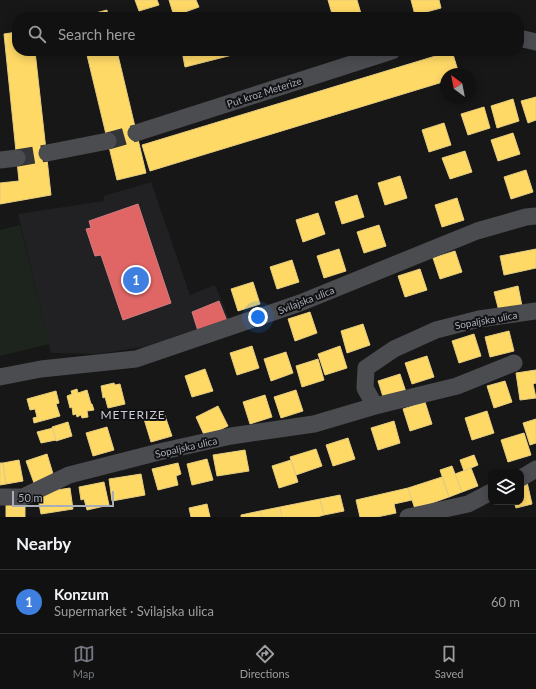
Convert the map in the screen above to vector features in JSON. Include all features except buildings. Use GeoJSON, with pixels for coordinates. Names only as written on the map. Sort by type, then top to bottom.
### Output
{"type":"FeatureCollection","features":[{"type":"Feature","properties":{"kind":"street"},"geometry":{"type":"LineString","coordinates":[[524,39],[536,42]]}},
{"type":"Feature","properties":{"kind":"street","name":"Put kroz Meterize"},"geometry":{"type":"LineString","coordinates":[[136,133],[376,56]]}},
{"type":"Feature","properties":{"kind":"street"},"geometry":{"type":"LineString","coordinates":[[47,153],[108,142]]}},
{"type":"Feature","properties":{"kind":"street","name":"Svilajska ulica"},"geometry":{"type":"LineString","coordinates":[[0,377],[41,369],[136,359],[300,303],[477,232],[526,217],[536,216]]}},
{"type":"Feature","properties":{"kind":"street","name":"Sopaljska ulica"},"geometry":{"type":"LineString","coordinates":[[375,406],[365,388],[366,368],[394,349],[436,330],[479,319],[536,311]]}},
{"type":"Feature","properties":{"kind":"street","name":"Sopaljska ulica"},"geometry":{"type":"LineString","coordinates":[[0,497],[22,497],[69,475],[159,452],[231,436],[314,424],[375,406],[457,386],[514,363]]}},
{"type":"Feature","properties":{"kind":"street"},"geometry":{"type":"LineString","coordinates":[[524,476],[536,469]]}},
{"type":"Feature","properties":{"kind":"street"},"geometry":{"type":"LineString","coordinates":[[408,517],[468,504],[488,494]]}},
{"type":"Feature","properties":{"kind":"shaded area"},"geometry":{"type":"Polygon","coordinates":[[[151,182],[190,295],[215,285],[230,321],[148,346],[98,354],[51,353],[18,214],[104,201],[104,196],[151,182]]]}},
{"type":"Feature","properties":{"kind":"shaded area"},"geometry":{"type":"Polygon","coordinates":[[[20,225],[49,344],[0,356],[0,230],[20,225]]]}},
{"type":"Feature","properties":{"kind":"tunnel"},"geometry":{"type":"LineString","coordinates":[[108,141],[136,133]]}},
{"type":"Feature","properties":{"kind":"tunnel"},"geometry":{"type":"LineString","coordinates":[[17,158],[47,153]]}},
{"type":"Feature","properties":{"kind":"place","name":"Konzum"},"geometry":{"type":"Point","coordinates":[136,280]}},
{"type":"Feature","properties":{"kind":"district","name":"METERIZE"},"geometry":{"type":"Point","coordinates":[133,414]}}]}
